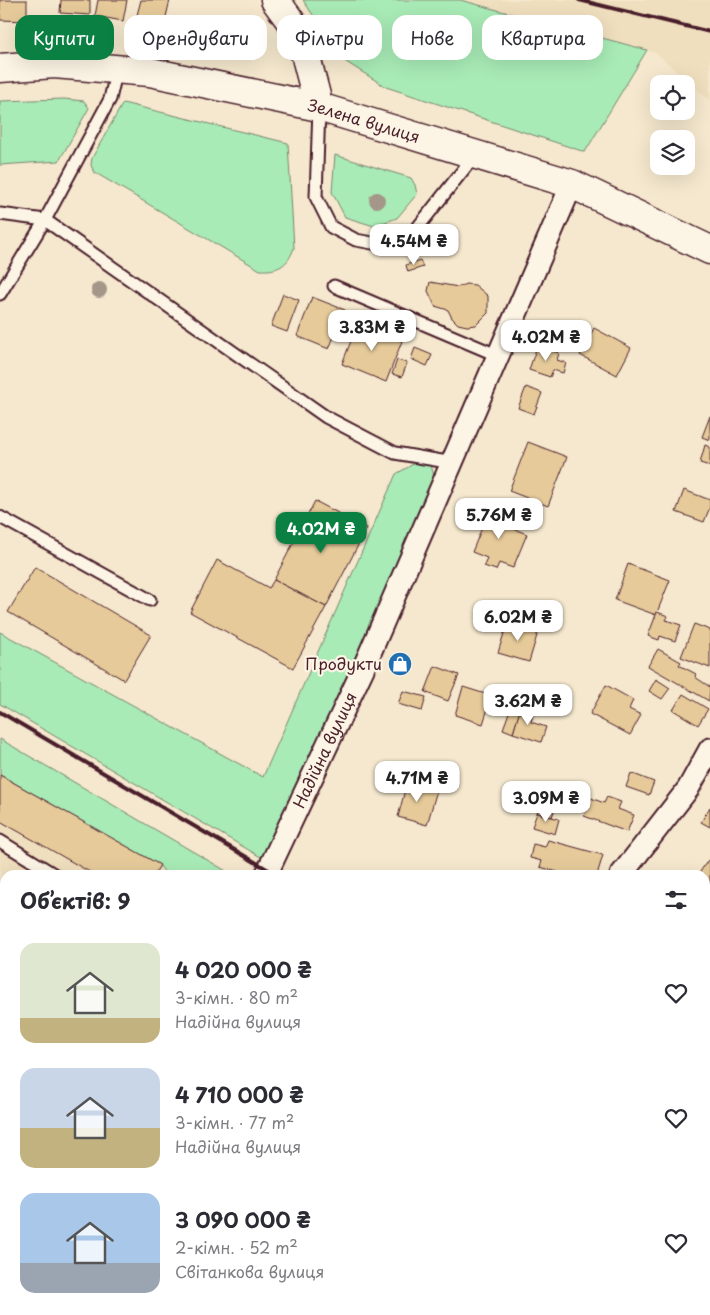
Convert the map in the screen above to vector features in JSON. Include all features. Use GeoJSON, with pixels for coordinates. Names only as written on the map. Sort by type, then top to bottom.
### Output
{"type":"FeatureCollection","features":[{"type":"Feature","properties":{"kind":"main road"},"geometry":{"type":"LineString","coordinates":[[275,0],[300,34],[319,107]]}},
{"type":"Feature","properties":{"kind":"main road","name":"Зелена вулиця"},"geometry":{"type":"LineString","coordinates":[[0,68],[54,64],[117,68],[202,82],[319,107],[572,184],[710,250]]}},
{"type":"Feature","properties":{"kind":"street","name":"Надійна вулиця"},"geometry":{"type":"LineString","coordinates":[[268,870],[363,668],[572,184]]}},
{"type":"Feature","properties":{"kind":"street"},"geometry":{"type":"LineString","coordinates":[[624,870],[688,789],[710,749]]}},
{"type":"Feature","properties":{"kind":"lane"},"geometry":{"type":"LineString","coordinates":[[0,294],[45,220],[110,99],[117,68]]}},
{"type":"Feature","properties":{"kind":"lane"},"geometry":{"type":"LineString","coordinates":[[319,107],[316,197],[331,226],[356,240],[383,245],[414,231],[476,154]]}},
{"type":"Feature","properties":{"kind":"lane"},"geometry":{"type":"LineString","coordinates":[[0,214],[45,220],[326,417],[394,453],[453,463]]}},
{"type":"Feature","properties":{"kind":"lane"},"geometry":{"type":"LineString","coordinates":[[334,286],[499,356]]}},
{"type":"Feature","properties":{"kind":"lane"},"geometry":{"type":"LineString","coordinates":[[0,517],[150,600]]}},
{"type":"Feature","properties":{"kind":"lane"},"geometry":{"type":"LineString","coordinates":[[0,841],[47,870]]}},
{"type":"Feature","properties":{"kind":"shaded area"},"geometry":{"type":"Polygon","coordinates":[[[460,0],[710,0],[710,101],[695,88],[695,75],[681,75],[656,53],[603,39],[603,15],[515,15],[460,0]]]}},
{"type":"Feature","properties":{"kind":"shaded area"},"geometry":{"type":"Polygon","coordinates":[[[0,775],[160,865],[164,870],[0,870],[0,775]]]}},
{"type":"Feature","properties":{"kind":"green space"},"geometry":{"type":"Polygon","coordinates":[[[303,0],[460,0],[516,15],[482,15],[482,60],[603,60],[603,38],[647,50],[585,152],[386,87],[343,60],[382,60],[382,15],[313,15],[303,0]]]}},
{"type":"Feature","properties":{"kind":"green space"},"geometry":{"type":"Polygon","coordinates":[[[64,99],[84,101],[89,108],[59,161],[0,165],[0,101],[64,99]]]}},
{"type":"Feature","properties":{"kind":"green space"},"geometry":{"type":"Polygon","coordinates":[[[123,103],[288,143],[294,248],[286,263],[278,268],[260,270],[94,172],[91,165],[92,158],[123,103]]]}},
{"type":"Feature","properties":{"kind":"green space"},"geometry":{"type":"Polygon","coordinates":[[[335,155],[411,178],[417,194],[397,218],[374,226],[345,217],[332,192],[335,155]]]}},
{"type":"Feature","properties":{"kind":"green space"},"geometry":{"type":"Polygon","coordinates":[[[417,462],[431,465],[435,480],[264,859],[0,704],[0,632],[263,777],[396,474],[417,462]]]}},
{"type":"Feature","properties":{"kind":"green space"},"geometry":{"type":"Polygon","coordinates":[[[0,739],[224,870],[163,870],[159,865],[0,775],[0,739]]]}},
{"type":"Feature","properties":{"kind":"building"},"geometry":{"type":"Polygon","coordinates":[[[0,0],[27,0],[27,15],[15,15],[15,21],[0,20],[0,0]]]}},
{"type":"Feature","properties":{"kind":"building"},"geometry":{"type":"Polygon","coordinates":[[[61,0],[90,0],[90,15],[60,13],[61,0]]]}},
{"type":"Feature","properties":{"kind":"building"},"geometry":{"type":"Polygon","coordinates":[[[98,0],[127,0],[123,21],[114,19],[114,15],[95,15],[98,0]]]}},
{"type":"Feature","properties":{"kind":"building"},"geometry":{"type":"Polygon","coordinates":[[[141,0],[170,0],[166,15],[137,15],[141,0]]]}},
{"type":"Feature","properties":{"kind":"building"},"geometry":{"type":"Polygon","coordinates":[[[420,260],[423,267],[408,272],[406,265],[420,260]]]}},
{"type":"Feature","properties":{"kind":"building"},"geometry":{"type":"Polygon","coordinates":[[[430,282],[458,287],[466,284],[475,285],[488,296],[488,313],[476,325],[458,324],[448,310],[435,306],[428,291],[430,282]]]}},
{"type":"Feature","properties":{"kind":"building"},"geometry":{"type":"Polygon","coordinates":[[[283,294],[299,300],[287,332],[271,326],[283,294]]]}},
{"type":"Feature","properties":{"kind":"building"},"geometry":{"type":"Polygon","coordinates":[[[312,297],[345,310],[329,349],[297,336],[312,297]]]}},
{"type":"Feature","properties":{"kind":"building"},"geometry":{"type":"Polygon","coordinates":[[[358,323],[402,341],[386,382],[342,364],[358,323]]]}},
{"type":"Feature","properties":{"kind":"building"},"geometry":{"type":"Polygon","coordinates":[[[594,328],[631,348],[617,375],[580,355],[594,328]]]}},
{"type":"Feature","properties":{"kind":"building"},"geometry":{"type":"Polygon","coordinates":[[[537,346],[559,353],[557,360],[566,363],[563,373],[553,370],[550,377],[529,370],[537,346]]]}},
{"type":"Feature","properties":{"kind":"building"},"geometry":{"type":"Polygon","coordinates":[[[415,348],[432,355],[427,366],[411,359],[415,348]]]}},
{"type":"Feature","properties":{"kind":"building"},"geometry":{"type":"Polygon","coordinates":[[[397,360],[407,363],[402,377],[392,374],[397,360]]]}},
{"type":"Feature","properties":{"kind":"building"},"geometry":{"type":"Polygon","coordinates":[[[526,387],[542,393],[534,414],[518,408],[526,387]]]}},
{"type":"Feature","properties":{"kind":"building"},"geometry":{"type":"Polygon","coordinates":[[[710,416],[710,440],[702,437],[710,416]]]}},
{"type":"Feature","properties":{"kind":"building"},"geometry":{"type":"Polygon","coordinates":[[[528,442],[567,457],[548,506],[509,491],[528,442]]]}},
{"type":"Feature","properties":{"kind":"building"},"geometry":{"type":"Polygon","coordinates":[[[705,445],[710,447],[710,466],[700,463],[705,445]]]}},
{"type":"Feature","properties":{"kind":"building"},"geometry":{"type":"Polygon","coordinates":[[[684,490],[710,500],[710,507],[704,522],[676,512],[684,490]]]}},
{"type":"Feature","properties":{"kind":"building"},"geometry":{"type":"Polygon","coordinates":[[[315,501],[367,528],[326,607],[274,580],[315,501]]]}},
{"type":"Feature","properties":{"kind":"building"},"geometry":{"type":"Polygon","coordinates":[[[490,508],[518,519],[514,529],[527,534],[513,568],[499,563],[496,570],[484,566],[487,558],[472,552],[490,508]]]}},
{"type":"Feature","properties":{"kind":"building"},"geometry":{"type":"Polygon","coordinates":[[[217,560],[269,588],[274,580],[326,607],[293,668],[190,612],[217,560]]]}},
{"type":"Feature","properties":{"kind":"building"},"geometry":{"type":"Polygon","coordinates":[[[628,564],[670,580],[656,615],[615,600],[628,564]]]}},
{"type":"Feature","properties":{"kind":"building"},"geometry":{"type":"Polygon","coordinates":[[[35,567],[151,635],[124,680],[8,612],[35,567]]]}},
{"type":"Feature","properties":{"kind":"building"},"geometry":{"type":"Polygon","coordinates":[[[657,612],[668,616],[666,620],[681,625],[675,641],[660,636],[659,640],[648,636],[657,612]]]}},
{"type":"Feature","properties":{"kind":"building"},"geometry":{"type":"Polygon","coordinates":[[[507,623],[538,632],[529,662],[498,653],[507,623]]]}},
{"type":"Feature","properties":{"kind":"building"},"geometry":{"type":"Polygon","coordinates":[[[694,624],[710,630],[710,668],[681,657],[694,624]]]}},
{"type":"Feature","properties":{"kind":"building"},"geometry":{"type":"Polygon","coordinates":[[[658,649],[681,662],[679,665],[696,674],[695,677],[710,687],[709,701],[648,666],[658,649]]]}},
{"type":"Feature","properties":{"kind":"building","name":"Продукти"},"geometry":{"type":"Polygon","coordinates":[[[398,657],[406,661],[402,671],[393,667],[398,657]]]}},
{"type":"Feature","properties":{"kind":"building"},"geometry":{"type":"Polygon","coordinates":[[[435,666],[459,675],[448,701],[425,692],[435,666]]]}},
{"type":"Feature","properties":{"kind":"building"},"geometry":{"type":"Polygon","coordinates":[[[656,679],[670,688],[662,699],[649,691],[656,679]]]}},
{"type":"Feature","properties":{"kind":"building"},"geometry":{"type":"Polygon","coordinates":[[[606,685],[633,700],[629,709],[641,715],[630,735],[590,714],[606,685]]]}},
{"type":"Feature","properties":{"kind":"building"},"geometry":{"type":"Polygon","coordinates":[[[463,687],[492,696],[483,724],[455,715],[463,687]]]}},
{"type":"Feature","properties":{"kind":"building"},"geometry":{"type":"Polygon","coordinates":[[[403,691],[426,697],[422,711],[398,704],[403,691]]]}},
{"type":"Feature","properties":{"kind":"building"},"geometry":{"type":"Polygon","coordinates":[[[683,694],[708,709],[698,725],[673,710],[683,694]]]}},
{"type":"Feature","properties":{"kind":"building"},"geometry":{"type":"Polygon","coordinates":[[[521,706],[534,710],[531,722],[546,727],[541,742],[513,733],[521,706]]]}},
{"type":"Feature","properties":{"kind":"building"},"geometry":{"type":"Polygon","coordinates":[[[511,707],[520,710],[513,733],[503,729],[511,707]]]}},
{"type":"Feature","properties":{"kind":"building"},"geometry":{"type":"Polygon","coordinates":[[[631,773],[654,782],[649,795],[626,787],[631,773]]]}},
{"type":"Feature","properties":{"kind":"building"},"geometry":{"type":"Polygon","coordinates":[[[0,775],[160,865],[157,870],[86,870],[0,821],[0,775]]]}},
{"type":"Feature","properties":{"kind":"building"},"geometry":{"type":"Polygon","coordinates":[[[407,782],[437,790],[427,825],[398,817],[407,782]]]}},
{"type":"Feature","properties":{"kind":"building"},"geometry":{"type":"Polygon","coordinates":[[[544,790],[559,795],[552,817],[537,813],[544,790]]]}},
{"type":"Feature","properties":{"kind":"building"},"geometry":{"type":"Polygon","coordinates":[[[607,797],[621,802],[618,809],[634,815],[627,832],[584,816],[591,798],[604,803],[607,797]]]}},
{"type":"Feature","properties":{"kind":"building"},"geometry":{"type":"Polygon","coordinates":[[[710,807],[710,827],[701,822],[710,807]]]}},
{"type":"Feature","properties":{"kind":"building"},"geometry":{"type":"Polygon","coordinates":[[[537,813],[559,819],[555,834],[532,827],[537,813]]]}},
{"type":"Feature","properties":{"kind":"building"},"geometry":{"type":"Polygon","coordinates":[[[548,840],[603,855],[598,870],[550,870],[540,867],[542,861],[530,858],[533,844],[545,847],[548,840]]]}},
{"type":"Feature","properties":{"kind":"building"},"geometry":{"type":"Polygon","coordinates":[[[708,860],[710,861],[710,870],[701,870],[708,860]]]}},
{"type":"Feature","properties":{"kind":"railway"},"geometry":{"type":"LineString","coordinates":[[579,0],[710,32]]}},
{"type":"Feature","properties":{"kind":"railway"},"geometry":{"type":"LineString","coordinates":[[0,712],[269,870]]}},
{"type":"Feature","properties":{"kind":"place","name":"Продукти"},"geometry":{"type":"Point","coordinates":[400,664]}}]}
